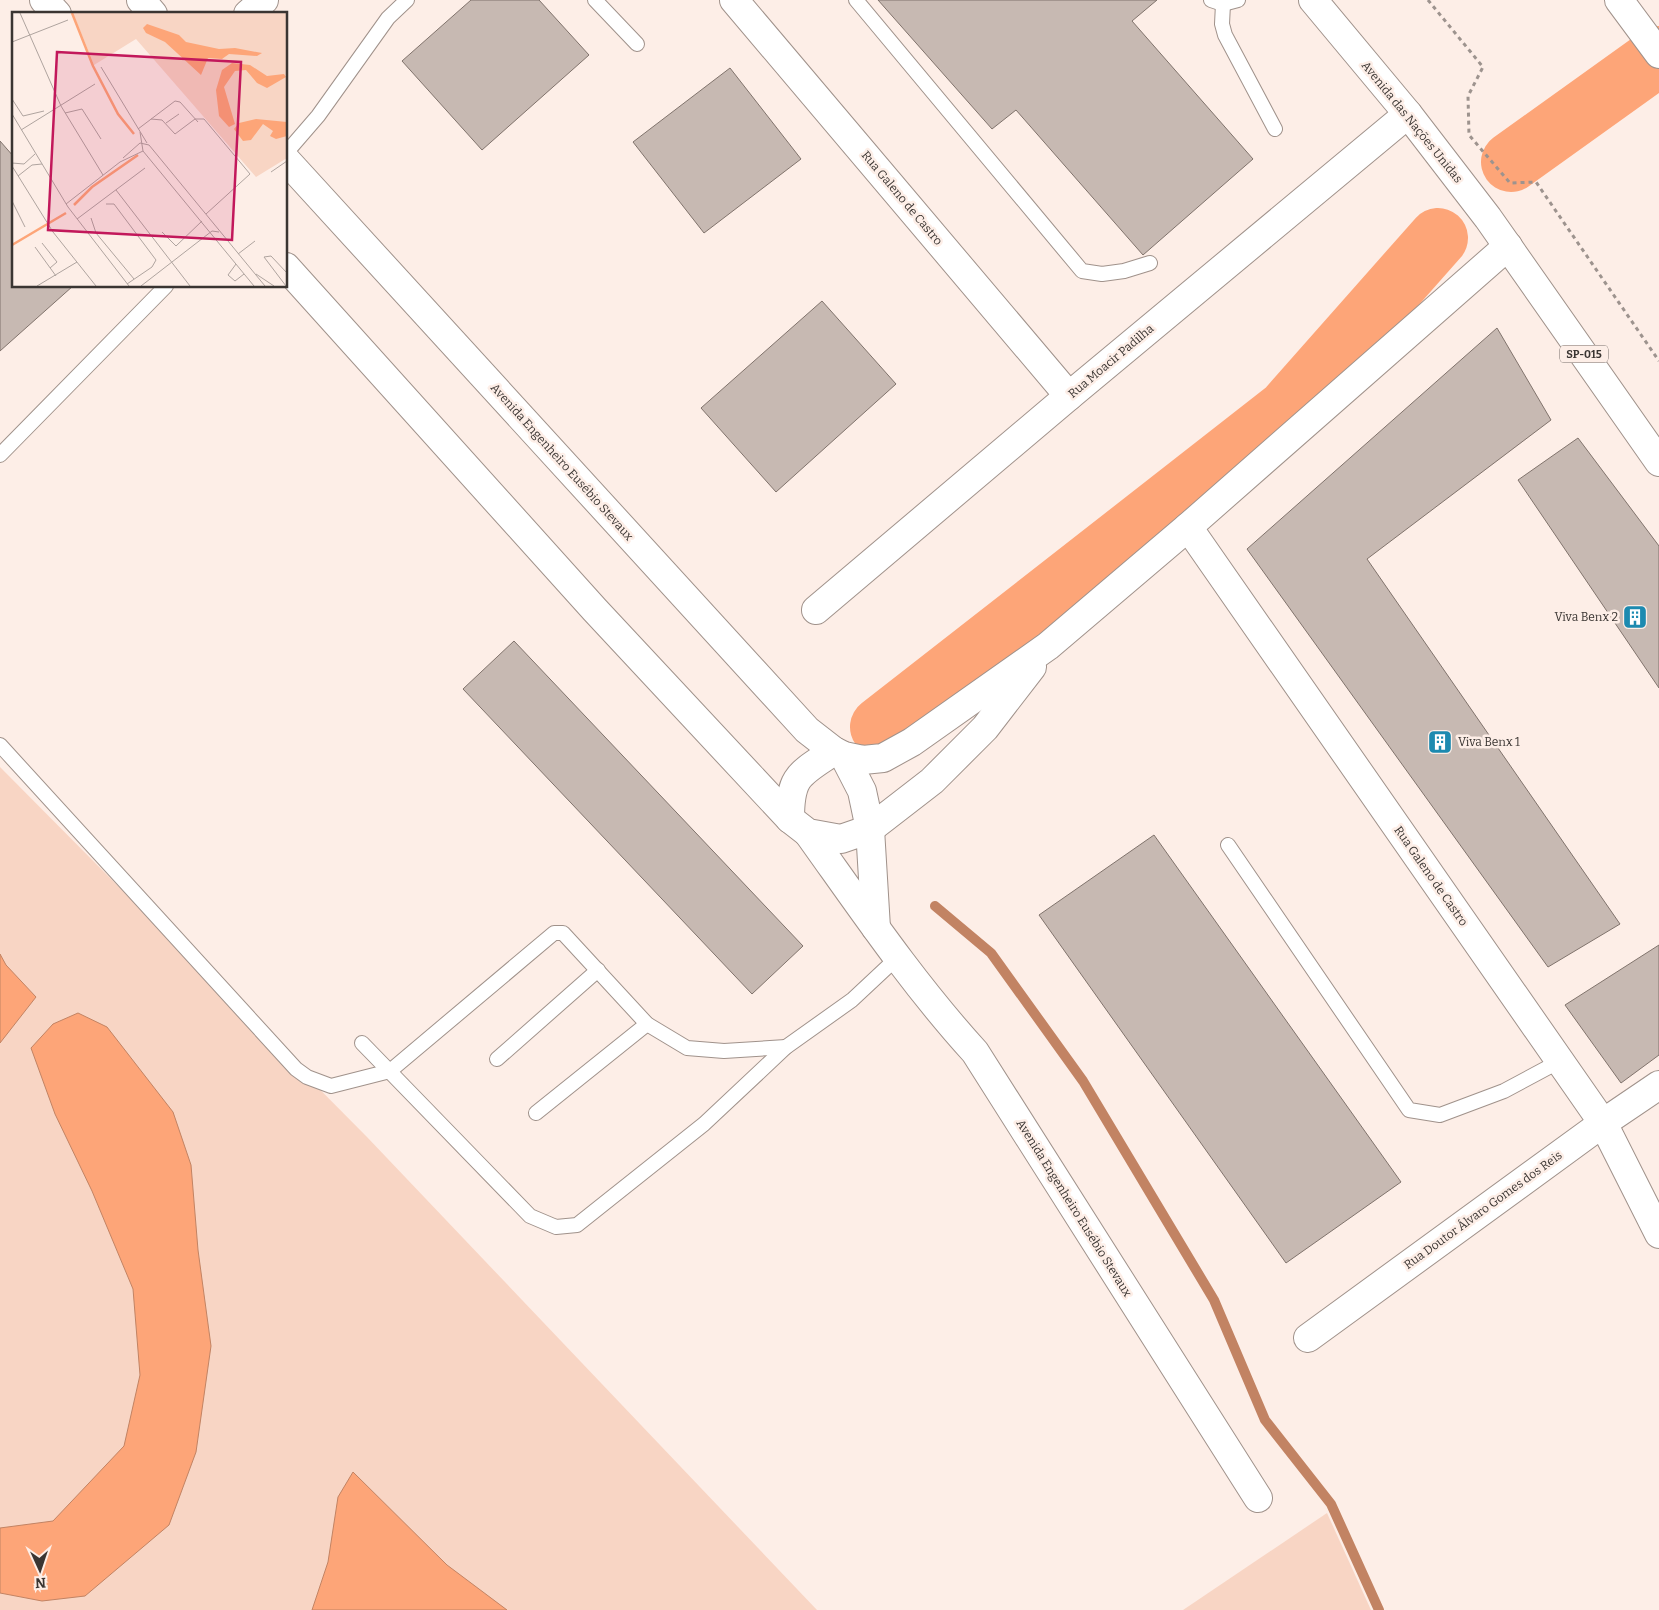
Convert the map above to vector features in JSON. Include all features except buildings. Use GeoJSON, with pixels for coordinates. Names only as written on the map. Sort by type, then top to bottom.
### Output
{"type":"FeatureCollection","features":[{"type":"Feature","properties":{"kind":"main road"},"geometry":{"type":"LineString","coordinates":[[44,0],[55,12]]}},
{"type":"Feature","properties":{"kind":"main road"},"geometry":{"type":"LineString","coordinates":[[140,0],[151,12]]}},
{"type":"Feature","properties":{"kind":"main road"},"geometry":{"type":"LineString","coordinates":[[250,12],[264,0]]}},
{"type":"Feature","properties":{"kind":"main road","name":"Rua Galeno de Castro"},"geometry":{"type":"LineString","coordinates":[[734,0],[1069,396]]}},
{"type":"Feature","properties":{"kind":"main road","name":"Avenida das Nações Unidas"},"geometry":{"type":"LineString","coordinates":[[1313,0],[1408,114],[1508,246]]}},
{"type":"Feature","properties":{"kind":"main road"},"geometry":{"type":"LineString","coordinates":[[1619,0],[1659,54]]}},
{"type":"Feature","properties":{"kind":"main road","name":"Rua Moacir Padilha"},"geometry":{"type":"LineString","coordinates":[[816,610],[1069,396],[1408,114]]}},
{"type":"Feature","properties":{"kind":"main road","name":"Avenida Engenheiro Eusébio Stevaux"},"geometry":{"type":"LineString","coordinates":[[288,162],[807,730],[839,754],[862,790],[870,829],[876,928]]}},
{"type":"Feature","properties":{"kind":"main road"},"geometry":{"type":"LineString","coordinates":[[839,754],[805,770],[796,780],[790,796],[799,826],[841,839],[870,829],[932,781],[985,728],[1048,646],[1188,527],[1508,246]]}},
{"type":"Feature","properties":{"kind":"main road","name":"SP-015"},"geometry":{"type":"LineString","coordinates":[[1508,246],[1659,462]]}},
{"type":"Feature","properties":{"kind":"main road","name":"Avenida Engenheiro Eusébio Stevaux"},"geometry":{"type":"LineString","coordinates":[[288,269],[595,610],[799,826],[946,1020],[975,1052],[1258,1498]]}},
{"type":"Feature","properties":{"kind":"main road","name":"Rua Galeno de Castro"},"geometry":{"type":"LineString","coordinates":[[1188,527],[1602,1123],[1659,1234]]}},
{"type":"Feature","properties":{"kind":"main road","name":"Avenida Engenheiro Eusébio Stevaux"},"geometry":{"type":"LineString","coordinates":[[839,754],[864,760],[883,758],[912,742],[1048,646]]}},
{"type":"Feature","properties":{"kind":"main road","name":"Rua Doutor Álvaro Gomes dos Reis"},"geometry":{"type":"LineString","coordinates":[[1308,1338],[1602,1123],[1659,1085]]}},
{"type":"Feature","properties":{"kind":"lane"},"geometry":{"type":"LineString","coordinates":[[288,151],[318,116],[388,18],[407,0]]}},
{"type":"Feature","properties":{"kind":"lane"},"geometry":{"type":"LineString","coordinates":[[595,0],[637,44]]}},
{"type":"Feature","properties":{"kind":"lane"},"geometry":{"type":"LineString","coordinates":[[856,0],[1082,271],[1102,274],[1124,271],[1150,263]]}},
{"type":"Feature","properties":{"kind":"lane"},"geometry":{"type":"LineString","coordinates":[[1238,0],[1217,2],[1225,35],[1275,130]]}},
{"type":"Feature","properties":{"kind":"lane"},"geometry":{"type":"LineString","coordinates":[[0,455],[164,288]]}},
{"type":"Feature","properties":{"kind":"lane"},"geometry":{"type":"LineString","coordinates":[[0,745],[296,1069],[307,1077],[331,1086],[390,1071],[554,932],[563,933],[647,1024],[687,1048],[724,1051],[786,1047]]}},
{"type":"Feature","properties":{"kind":"lane"},"geometry":{"type":"LineString","coordinates":[[1228,845],[1410,1110],[1440,1115],[1504,1090],[1560,1061]]}},
{"type":"Feature","properties":{"kind":"lane"},"geometry":{"type":"LineString","coordinates":[[362,1043],[530,1216],[556,1227],[577,1225],[704,1124],[786,1047],[852,1000],[898,957]]}},
{"type":"Feature","properties":{"kind":"lane"},"geometry":{"type":"LineString","coordinates":[[497,1059],[598,970]]}},
{"type":"Feature","properties":{"kind":"lane"},"geometry":{"type":"LineString","coordinates":[[536,1113],[647,1024]]}},
{"type":"Feature","properties":{"kind":"path"},"geometry":{"type":"LineString","coordinates":[[1428,0],[1483,67],[1468,96],[1469,135],[1510,183],[1536,182],[1659,361]]}},
{"type":"Feature","properties":{"kind":"shaded area"},"geometry":{"type":"Polygon","coordinates":[[[0,767],[367,1137],[817,1610],[0,1610],[0,767]]]}},
{"type":"Feature","properties":{"kind":"shaded area"},"geometry":{"type":"Polygon","coordinates":[[[0,954],[6,965],[36,997],[0,1043],[0,954]]]}},
{"type":"Feature","properties":{"kind":"shaded area"},"geometry":{"type":"Polygon","coordinates":[[[78,1013],[107,1027],[173,1112],[191,1165],[198,1250],[211,1346],[196,1452],[169,1525],[85,1596],[42,1601],[0,1593],[0,1528],[53,1521],[124,1446],[140,1375],[133,1289],[92,1191],[55,1114],[31,1048],[53,1024],[78,1013]]]}},
{"type":"Feature","properties":{"kind":"shaded area"},"geometry":{"type":"Polygon","coordinates":[[[353,1472],[447,1565],[507,1610],[312,1610],[328,1562],[338,1497],[353,1472]]]}},
{"type":"Feature","properties":{"kind":"shaded area"},"geometry":{"type":"Polygon","coordinates":[[[1327,1513],[1371,1610],[1183,1610],[1327,1513]]]}},
{"type":"Feature","properties":{"kind":"waterway"},"geometry":{"type":"LineString","coordinates":[[1511,162],[1659,56]]}},
{"type":"Feature","properties":{"kind":"waterway"},"geometry":{"type":"LineString","coordinates":[[880,727],[1286,410],[1438,238]]}},
{"type":"Feature","properties":{"kind":"waterway"},"geometry":{"type":"LineString","coordinates":[[935,906],[991,953],[1083,1081],[1214,1300],[1265,1420],[1331,1504],[1379,1610]]}},
{"type":"Feature","properties":{"kind":"place","name":"Viva Benx 2"},"geometry":{"type":"Point","coordinates":[1635,617]}},
{"type":"Feature","properties":{"kind":"place","name":"Viva Benx 1"},"geometry":{"type":"Point","coordinates":[1440,742]}}]}
